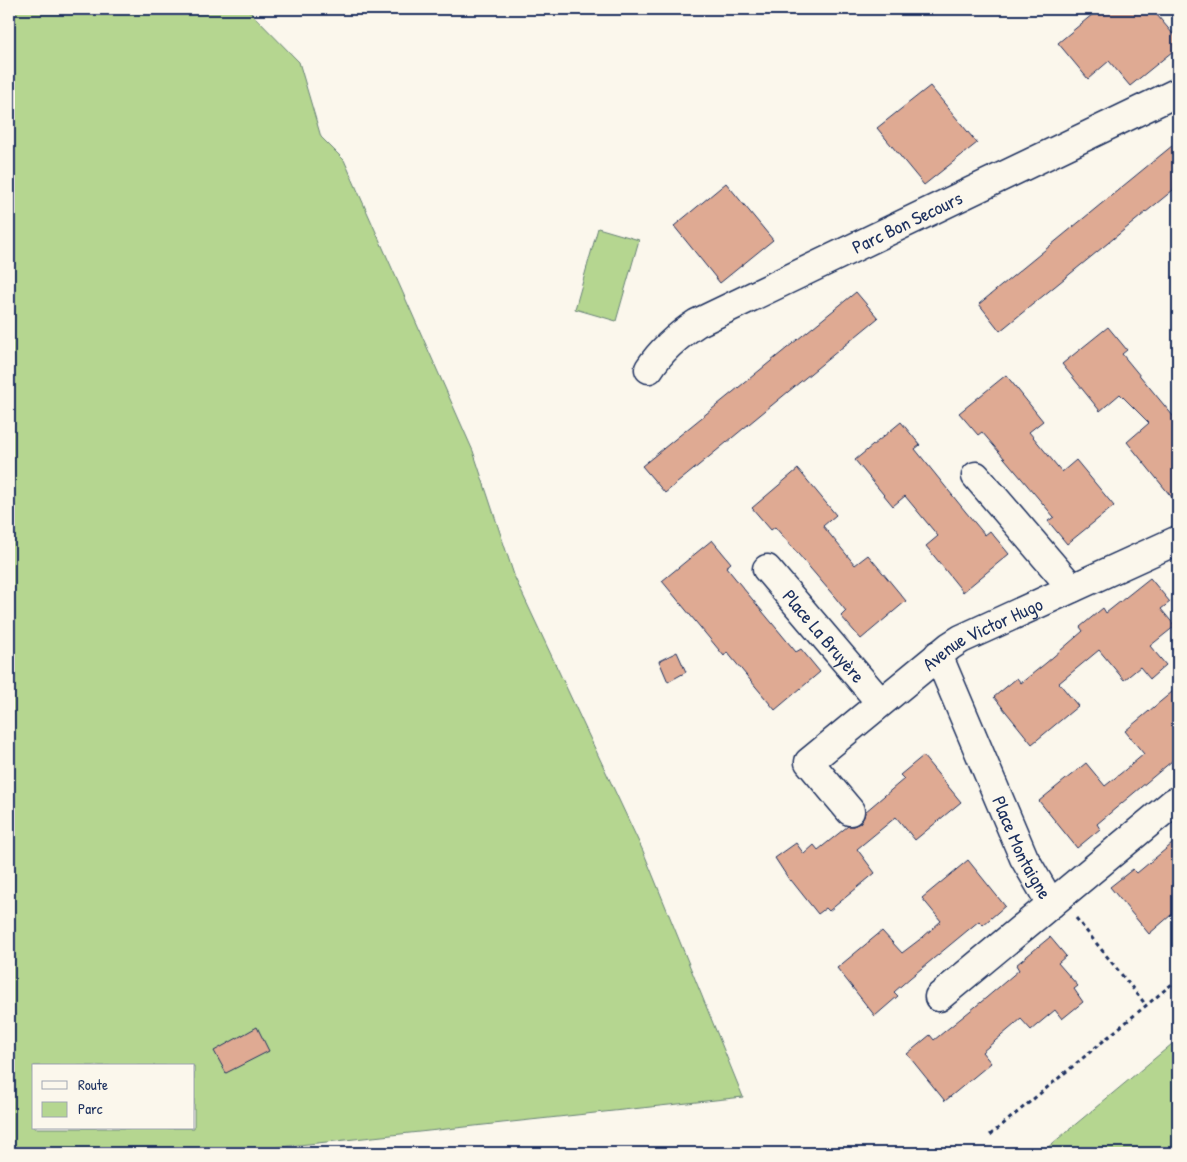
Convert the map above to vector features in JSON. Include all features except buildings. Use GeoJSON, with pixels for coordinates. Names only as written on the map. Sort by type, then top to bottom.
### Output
{"type":"FeatureCollection","features":[{"type":"Feature","properties":{"kind":"street","name":"Parc Bon Secours"},"geometry":{"type":"LineString","coordinates":[[649,369],[659,354],[673,339],[696,323],[1178,92]]}},
{"type":"Feature","properties":{"kind":"street"},"geometry":{"type":"LineString","coordinates":[[976,476],[1072,588]]}},
{"type":"Feature","properties":{"kind":"street","name":"Avenue Victor Hugo"},"geometry":{"type":"LineString","coordinates":[[850,810],[810,762],[880,702],[950,646],[974,632],[1178,540]]}},
{"type":"Feature","properties":{"kind":"street","name":"Place La Bruyère"},"geometry":{"type":"LineString","coordinates":[[767,568],[880,702]]}},
{"type":"Feature","properties":{"kind":"street","name":"Place Montaigne"},"geometry":{"type":"LineString","coordinates":[[938,655],[1024,858],[1055,901],[940,997]]}},
{"type":"Feature","properties":{"kind":"street"},"geometry":{"type":"LineString","coordinates":[[1055,901],[1174,802]]}},
{"type":"Feature","properties":{"kind":"path"},"geometry":{"type":"LineString","coordinates":[[1055,901],[1146,1005]]}},
{"type":"Feature","properties":{"kind":"path"},"geometry":{"type":"LineString","coordinates":[[990,1135],[1178,978]]}},
{"type":"Feature","properties":{"kind":"green space"},"geometry":{"type":"Polygon","coordinates":[[[9,9],[247,9],[299,62],[321,137],[344,160],[473,451],[515,578],[643,851],[743,1097],[225,1153],[9,1153],[9,9]]]}},
{"type":"Feature","properties":{"kind":"green space"},"geometry":{"type":"Polygon","coordinates":[[[598,228],[639,240],[616,321],[575,309],[598,228]]]}},
{"type":"Feature","properties":{"kind":"green space"},"geometry":{"type":"Polygon","coordinates":[[[1178,1039],[1178,1153],[1041,1153],[1178,1039]]]}}]}
